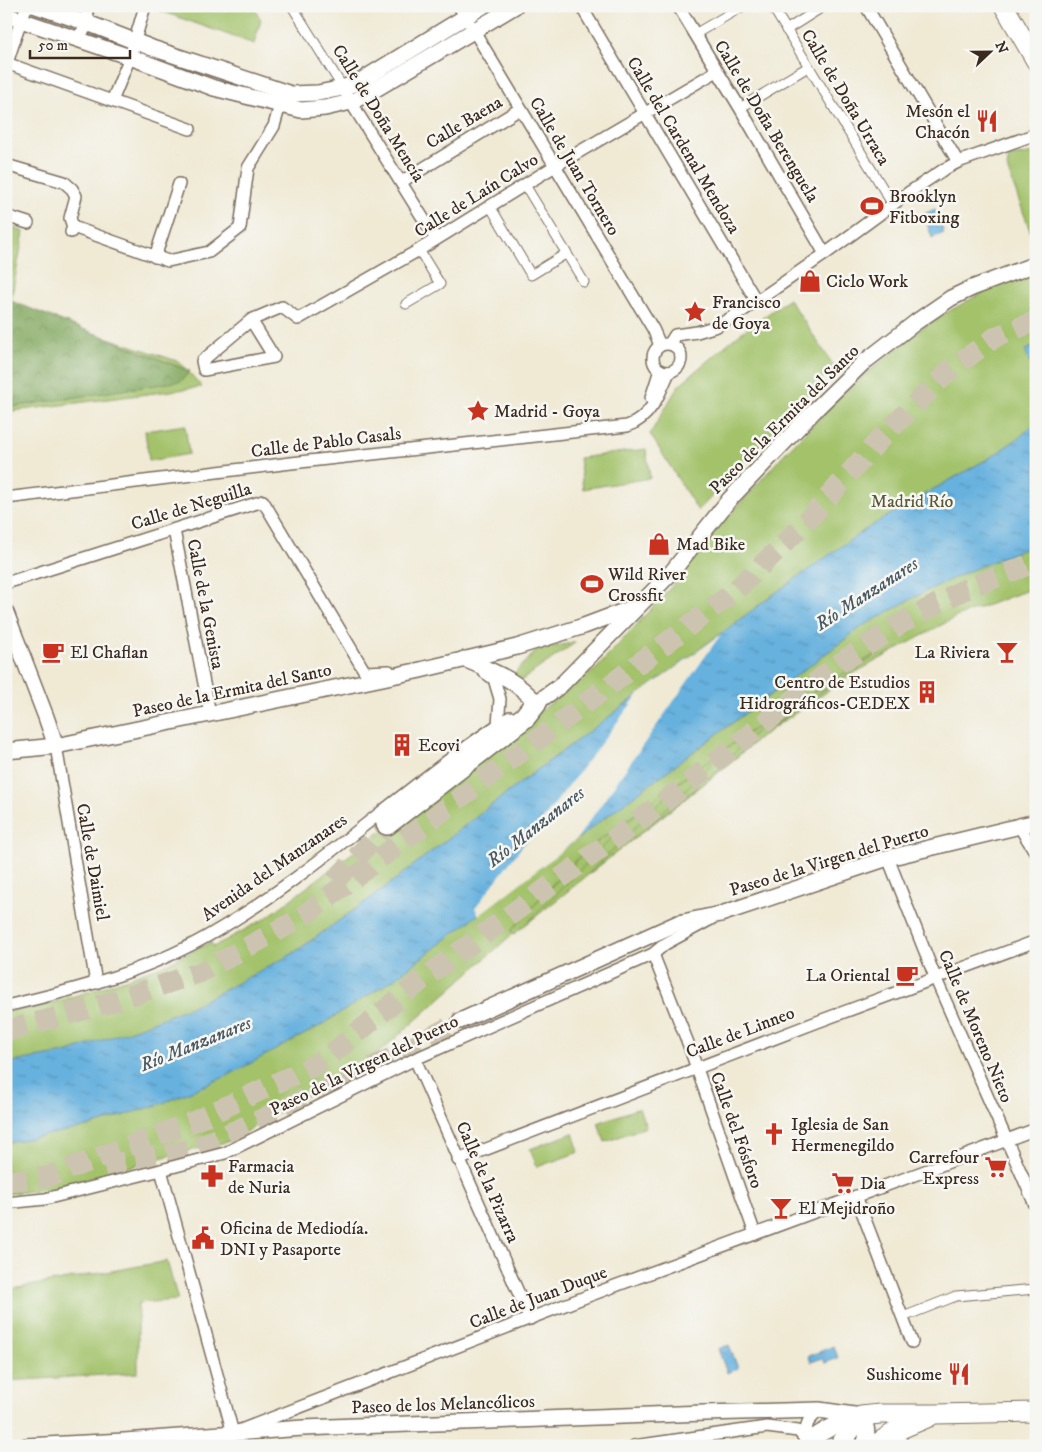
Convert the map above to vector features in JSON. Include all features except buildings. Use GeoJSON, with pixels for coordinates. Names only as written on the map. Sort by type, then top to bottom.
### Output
{"type":"FeatureCollection","features":[{"type":"Feature","properties":{"kind":"highway"},"geometry":{"type":"LineString","coordinates":[[387,824],[525,717],[536,704]]}},
{"type":"Feature","properties":{"kind":"main road"},"geometry":{"type":"LineString","coordinates":[[1004,6],[1036,61]]}},
{"type":"Feature","properties":{"kind":"main road"},"geometry":{"type":"LineString","coordinates":[[808,1443],[837,1424],[861,1416],[880,1414],[1036,1412]]}},
{"type":"Feature","properties":{"kind":"main road"},"geometry":{"type":"LineString","coordinates":[[873,1446],[900,1438],[935,1414]]}},
{"type":"Feature","properties":{"kind":"main road"},"geometry":{"type":"LineString","coordinates":[[839,1446],[861,1416]]}},
{"type":"Feature","properties":{"kind":"street"},"geometry":{"type":"LineString","coordinates":[[36,6],[291,94],[318,93],[343,88],[362,80],[462,12],[483,6]]}},
{"type":"Feature","properties":{"kind":"street"},"geometry":{"type":"LineString","coordinates":[[86,6],[90,24]]}},
{"type":"Feature","properties":{"kind":"street"},"geometry":{"type":"LineString","coordinates":[[112,101],[130,57],[145,6]]}},
{"type":"Feature","properties":{"kind":"street","name":"Calle de Doña Mencía"},"geometry":{"type":"LineString","coordinates":[[292,6],[436,239]]}},
{"type":"Feature","properties":{"kind":"street"},"geometry":{"type":"LineString","coordinates":[[190,129],[6,63],[18,14],[75,39],[214,88],[301,110],[325,108],[351,102],[516,6]]}},
{"type":"Feature","properties":{"kind":"street","name":"Calle del Cardenal Mendoza"},"geometry":{"type":"LineString","coordinates":[[581,6],[757,302]]}},
{"type":"Feature","properties":{"kind":"street","name":"Calle de Doña Berenguela"},"geometry":{"type":"LineString","coordinates":[[678,6],[825,254]]}},
{"type":"Feature","properties":{"kind":"street"},"geometry":{"type":"LineString","coordinates":[[695,34],[743,6]]}},
{"type":"Feature","properties":{"kind":"street","name":"Calle de Doña Urraca"},"geometry":{"type":"LineString","coordinates":[[772,6],[892,205]]}},
{"type":"Feature","properties":{"kind":"street"},"geometry":{"type":"LineString","coordinates":[[786,30],[824,6]]}},
{"type":"Feature","properties":{"kind":"street"},"geometry":{"type":"LineString","coordinates":[[866,6],[958,162]]}},
{"type":"Feature","properties":{"kind":"street","name":"Calle de Juan Tornero"},"geometry":{"type":"LineString","coordinates":[[462,12],[653,329],[665,344]]}},
{"type":"Feature","properties":{"kind":"street"},"geometry":{"type":"LineString","coordinates":[[75,39],[90,24]]}},
{"type":"Feature","properties":{"kind":"street"},"geometry":{"type":"LineString","coordinates":[[740,108],[808,67]]}},
{"type":"Feature","properties":{"kind":"street","name":"Calle de Laín Calvo"},"geometry":{"type":"LineString","coordinates":[[251,320],[274,356],[204,370],[202,361],[251,320],[282,307],[298,319],[419,250],[555,166],[717,71]]}},
{"type":"Feature","properties":{"kind":"street"},"geometry":{"type":"LineString","coordinates":[[6,165],[64,182],[72,188],[76,196],[70,218],[72,230],[168,261],[209,252],[240,228],[248,168],[274,126],[280,105]]}},
{"type":"Feature","properties":{"kind":"street","name":"Calle Baena"},"geometry":{"type":"LineString","coordinates":[[401,182],[520,108]]}},
{"type":"Feature","properties":{"kind":"street"},"geometry":{"type":"LineString","coordinates":[[665,344],[678,348],[682,356],[682,361],[677,369],[664,371],[656,367],[653,357],[654,352],[675,335],[697,332],[717,326],[757,302],[911,191],[958,162],[1036,134]]}},
{"type":"Feature","properties":{"kind":"street"},"geometry":{"type":"LineString","coordinates":[[155,257],[179,184]]}},
{"type":"Feature","properties":{"kind":"street"},"geometry":{"type":"LineString","coordinates":[[525,185],[584,282]]}},
{"type":"Feature","properties":{"kind":"street"},"geometry":{"type":"LineString","coordinates":[[490,206],[531,275],[566,253]]}},
{"type":"Feature","properties":{"kind":"street"},"geometry":{"type":"LineString","coordinates":[[6,216],[28,222]]}},
{"type":"Feature","properties":{"kind":"street"},"geometry":{"type":"LineString","coordinates":[[406,304],[440,284],[419,250]]}},
{"type":"Feature","properties":{"kind":"street","name":"Paseo de la Ermita del Santo"},"geometry":{"type":"LineString","coordinates":[[536,704],[560,686],[671,574],[728,500],[862,363],[951,298],[1036,264]]}},
{"type":"Feature","properties":{"kind":"street","name":"Calle de Pablo Casals"},"geometry":{"type":"LineString","coordinates":[[6,498],[291,463],[627,426],[636,424],[653,406],[664,386],[664,371]]}},
{"type":"Feature","properties":{"kind":"street","name":"Calle de Neguilla"},"geometry":{"type":"LineString","coordinates":[[6,583],[263,501],[365,672],[416,671]]}},
{"type":"Feature","properties":{"kind":"street","name":"Calle de la Genista"},"geometry":{"type":"LineString","coordinates":[[174,530],[210,714]]}},
{"type":"Feature","properties":{"kind":"street","name":"Paseo de la Ermita del Santo"},"geometry":{"type":"LineString","coordinates":[[6,751],[56,746],[464,660],[517,647],[584,626],[638,606]]}},
{"type":"Feature","properties":{"kind":"street"},"geometry":{"type":"LineString","coordinates":[[6,613],[56,746]]}},
{"type":"Feature","properties":{"kind":"street"},"geometry":{"type":"LineString","coordinates":[[464,660],[505,676],[530,695],[536,704]]}},
{"type":"Feature","properties":{"kind":"street"},"geometry":{"type":"LineString","coordinates":[[464,660],[494,678],[500,699],[498,725]]}},
{"type":"Feature","properties":{"kind":"street","name":"Avenida del Manzanares"},"geometry":{"type":"LineString","coordinates":[[6,1006],[96,983],[169,955],[204,938],[249,911],[319,860],[392,802],[498,725],[519,711],[536,704]]}},
{"type":"Feature","properties":{"kind":"street","name":"Calle de Daimiel"},"geometry":{"type":"LineString","coordinates":[[56,746],[96,983]]}},
{"type":"Feature","properties":{"kind":"street","name":"Paseo de la Virgen del Puerto"},"geometry":{"type":"LineString","coordinates":[[460,1021],[678,923],[721,914],[888,858],[1036,822]]}},
{"type":"Feature","properties":{"kind":"street"},"geometry":{"type":"LineString","coordinates":[[1019,826],[1036,854]]}},
{"type":"Feature","properties":{"kind":"street","name":"Calle de Moreno Nieto"},"geometry":{"type":"LineString","coordinates":[[888,858],[935,977],[1036,1206]]}},
{"type":"Feature","properties":{"kind":"street","name":"Paseo de la Virgen del Puerto"},"geometry":{"type":"LineString","coordinates":[[6,1203],[45,1199],[225,1153],[415,1059],[654,954],[665,944],[721,914]]}},
{"type":"Feature","properties":{"kind":"street","name":"Calle de Linneo"},"geometry":{"type":"LineString","coordinates":[[458,1160],[935,977],[1036,941]]}},
{"type":"Feature","properties":{"kind":"street","name":"Calle del Fósforo"},"geometry":{"type":"LineString","coordinates":[[654,954],[688,1043],[755,1234]]}},
{"type":"Feature","properties":{"kind":"street","name":"Calle de la Pizarra"},"geometry":{"type":"LineString","coordinates":[[415,1059],[458,1160],[530,1319]]}},
{"type":"Feature","properties":{"kind":"street","name":"Calle de Juan Duque"},"geometry":{"type":"LineString","coordinates":[[211,1446],[233,1433],[1036,1129]]}},
{"type":"Feature","properties":{"kind":"street"},"geometry":{"type":"LineString","coordinates":[[162,1170],[233,1433]]}},
{"type":"Feature","properties":{"kind":"street"},"geometry":{"type":"LineString","coordinates":[[856,1196],[912,1342]]}},
{"type":"Feature","properties":{"kind":"street"},"geometry":{"type":"LineString","coordinates":[[903,1317],[956,1296],[1036,1290]]}},
{"type":"Feature","properties":{"kind":"street"},"geometry":{"type":"LineString","coordinates":[[808,1443],[808,1422],[819,1410]]}},
{"type":"Feature","properties":{"kind":"street","name":"Paseo de los Melancólicos"},"geometry":{"type":"LineString","coordinates":[[26,1446],[129,1444],[304,1428],[723,1412],[819,1410],[861,1416]]}},
{"type":"Feature","properties":{"kind":"street"},"geometry":{"type":"LineString","coordinates":[[880,1414],[893,1424],[900,1438]]}},
{"type":"Feature","properties":{"kind":"street"},"geometry":{"type":"LineString","coordinates":[[861,1416],[868,1432],[864,1446]]}},
{"type":"Feature","properties":{"kind":"street"},"geometry":{"type":"LineString","coordinates":[[634,1446],[767,1427],[798,1431],[808,1443]]}},
{"type":"Feature","properties":{"kind":"green space"},"geometry":{"type":"Polygon","coordinates":[[[157,6],[253,6],[261,20],[254,44],[155,9],[157,6]]]}},
{"type":"Feature","properties":{"kind":"green space"},"geometry":{"type":"Polygon","coordinates":[[[1034,153],[1036,156],[1036,247],[1007,168],[1009,157],[1034,153]]]}},
{"type":"Feature","properties":{"kind":"green space"},"geometry":{"type":"Polygon","coordinates":[[[6,224],[24,232],[10,305],[180,362],[202,387],[6,412],[6,224]]]}},
{"type":"Feature","properties":{"kind":"green space","name":"Madrid Río"},"geometry":{"type":"Polygon","coordinates":[[[1036,271],[1036,346],[1025,350],[1036,377],[1036,587],[956,617],[856,672],[756,740],[728,765],[517,930],[380,1052],[230,1141],[160,1158],[57,1188],[6,1194],[6,1012],[52,1003],[164,965],[211,942],[213,947],[266,918],[596,669],[672,586],[705,543],[785,453],[843,394],[868,372],[921,329],[951,310],[989,289],[1036,271]]]}},
{"type":"Feature","properties":{"kind":"green space"},"geometry":{"type":"Polygon","coordinates":[[[6,299],[190,371],[181,381],[6,408],[6,299]]]}},
{"type":"Feature","properties":{"kind":"green space"},"geometry":{"type":"Polygon","coordinates":[[[789,299],[834,366],[698,511],[650,434],[679,385],[738,335],[789,299]]]}},
{"type":"Feature","properties":{"kind":"green space"},"geometry":{"type":"Polygon","coordinates":[[[185,425],[189,454],[149,461],[145,431],[185,425]]]}},
{"type":"Feature","properties":{"kind":"green space"},"geometry":{"type":"Polygon","coordinates":[[[646,449],[650,478],[583,489],[579,458],[646,449]]]}},
{"type":"Feature","properties":{"kind":"green space"},"geometry":{"type":"Polygon","coordinates":[[[576,642],[522,680],[513,675],[537,650],[576,642]]]}},
{"type":"Feature","properties":{"kind":"green space"},"geometry":{"type":"Polygon","coordinates":[[[880,651],[796,709],[514,934],[511,931],[569,866],[589,848],[758,726],[880,651]]]}},
{"type":"Feature","properties":{"kind":"green space"},"geometry":{"type":"Polygon","coordinates":[[[639,1108],[646,1127],[605,1142],[598,1123],[639,1108]]]}},
{"type":"Feature","properties":{"kind":"green space"},"geometry":{"type":"Polygon","coordinates":[[[573,1133],[579,1152],[537,1167],[530,1149],[573,1133]]]}},
{"type":"Feature","properties":{"kind":"green space"},"geometry":{"type":"Polygon","coordinates":[[[167,1261],[178,1300],[138,1303],[138,1373],[6,1381],[6,1290],[167,1261]]]}},
{"type":"Feature","properties":{"kind":"water"},"geometry":{"type":"Polygon","coordinates":[[[935,209],[944,233],[932,238],[924,214],[935,209]]]}},
{"type":"Feature","properties":{"kind":"water"},"geometry":{"type":"Polygon","coordinates":[[[1036,346],[1036,377],[1025,350],[1036,346]]]}},
{"type":"Feature","properties":{"kind":"water","name":"Río Manzanares"},"geometry":{"type":"Polygon","coordinates":[[[1036,422],[1036,545],[969,571],[922,593],[863,626],[623,804],[394,979],[318,1027],[227,1076],[163,1103],[87,1127],[6,1143],[6,1063],[65,1053],[143,1026],[197,1004],[292,954],[375,895],[529,776],[778,591],[866,529],[991,457],[1020,437],[1036,422]]]}},
{"type":"Feature","properties":{"kind":"water"},"geometry":{"type":"Polygon","coordinates":[[[729,1345],[738,1368],[727,1373],[718,1349],[729,1345]]]}},
{"type":"Feature","properties":{"kind":"water"},"geometry":{"type":"Polygon","coordinates":[[[834,1346],[838,1358],[825,1363],[823,1358],[811,1362],[808,1356],[834,1346]]]}},
{"type":"Feature","properties":{"kind":"pier"},"geometry":{"type":"Polygon","coordinates":[[[721,634],[576,840],[479,915],[475,908],[638,695],[721,634]]]}},
{"type":"Feature","properties":{"kind":"tunnel"},"geometry":{"type":"LineString","coordinates":[[6,1031],[105,1004],[201,972],[299,919],[735,591],[809,519],[877,442],[952,368],[997,336],[1036,321]]}},
{"type":"Feature","properties":{"kind":"tunnel"},"geometry":{"type":"LineString","coordinates":[[6,1181],[47,1177],[195,1121],[313,1066],[329,1056],[424,978],[663,803],[840,663],[902,623],[963,590],[1036,562]]}},
{"type":"Feature","properties":{"kind":"tunnel"},"geometry":{"type":"LineString","coordinates":[[335,881],[387,824]]}},
{"type":"Feature","properties":{"kind":"tunnel"},"geometry":{"type":"LineString","coordinates":[[104,1166],[193,1149],[271,1115],[398,1055],[460,1021]]}},
{"type":"Feature","properties":{"kind":"place","name":"Mesón el Chacón"},"geometry":{"type":"Point","coordinates":[987,121]}},
{"type":"Feature","properties":{"kind":"place","name":"Brooklyn Fitboxing"},"geometry":{"type":"Point","coordinates":[872,206]}},
{"type":"Feature","properties":{"kind":"place","name":"Ciclo Work"},"geometry":{"type":"Point","coordinates":[810,281]}},
{"type":"Feature","properties":{"kind":"place","name":"Francisco de Goya"},"geometry":{"type":"Point","coordinates":[695,312]}},
{"type":"Feature","properties":{"kind":"place","name":"Madrid - Goya"},"geometry":{"type":"Point","coordinates":[478,411]}},
{"type":"Feature","properties":{"kind":"place","name":"Mad Bike"},"geometry":{"type":"Point","coordinates":[659,544]}},
{"type":"Feature","properties":{"kind":"place","name":"Wild River Crossfit"},"geometry":{"type":"Point","coordinates":[592,584]}},
{"type":"Feature","properties":{"kind":"place","name":"El Chaflan"},"geometry":{"type":"Point","coordinates":[53,652]}},
{"type":"Feature","properties":{"kind":"place","name":"La Riviera"},"geometry":{"type":"Point","coordinates":[1007,652]}},
{"type":"Feature","properties":{"kind":"place","name":"Centro de Estudios Hidrográficos-CEDEX"},"geometry":{"type":"Point","coordinates":[927,692]}},
{"type":"Feature","properties":{"kind":"place","name":"Ecovi"},"geometry":{"type":"Point","coordinates":[402,745]}},
{"type":"Feature","properties":{"kind":"place","name":"La Oriental"},"geometry":{"type":"Point","coordinates":[907,975]}},
{"type":"Feature","properties":{"kind":"place","name":"Iglesia de San Hermenegildo"},"geometry":{"type":"Point","coordinates":[774,1134]}},
{"type":"Feature","properties":{"kind":"place","name":"Carrefour Express"},"geometry":{"type":"Point","coordinates":[996,1167]}},
{"type":"Feature","properties":{"kind":"place","name":"Farmacia de Nuria"},"geometry":{"type":"Point","coordinates":[212,1176]}},
{"type":"Feature","properties":{"kind":"place","name":"Dia"},"geometry":{"type":"Point","coordinates":[843,1183]}},
{"type":"Feature","properties":{"kind":"place","name":"El Mejidroño"},"geometry":{"type":"Point","coordinates":[781,1208]}},
{"type":"Feature","properties":{"kind":"place","name":"Oficina de Mediodía. DNI y Pasaporte"},"geometry":{"type":"Point","coordinates":[203,1238]}},
{"type":"Feature","properties":{"kind":"place","name":"Sushicome"},"geometry":{"type":"Point","coordinates":[959,1374]}}]}
